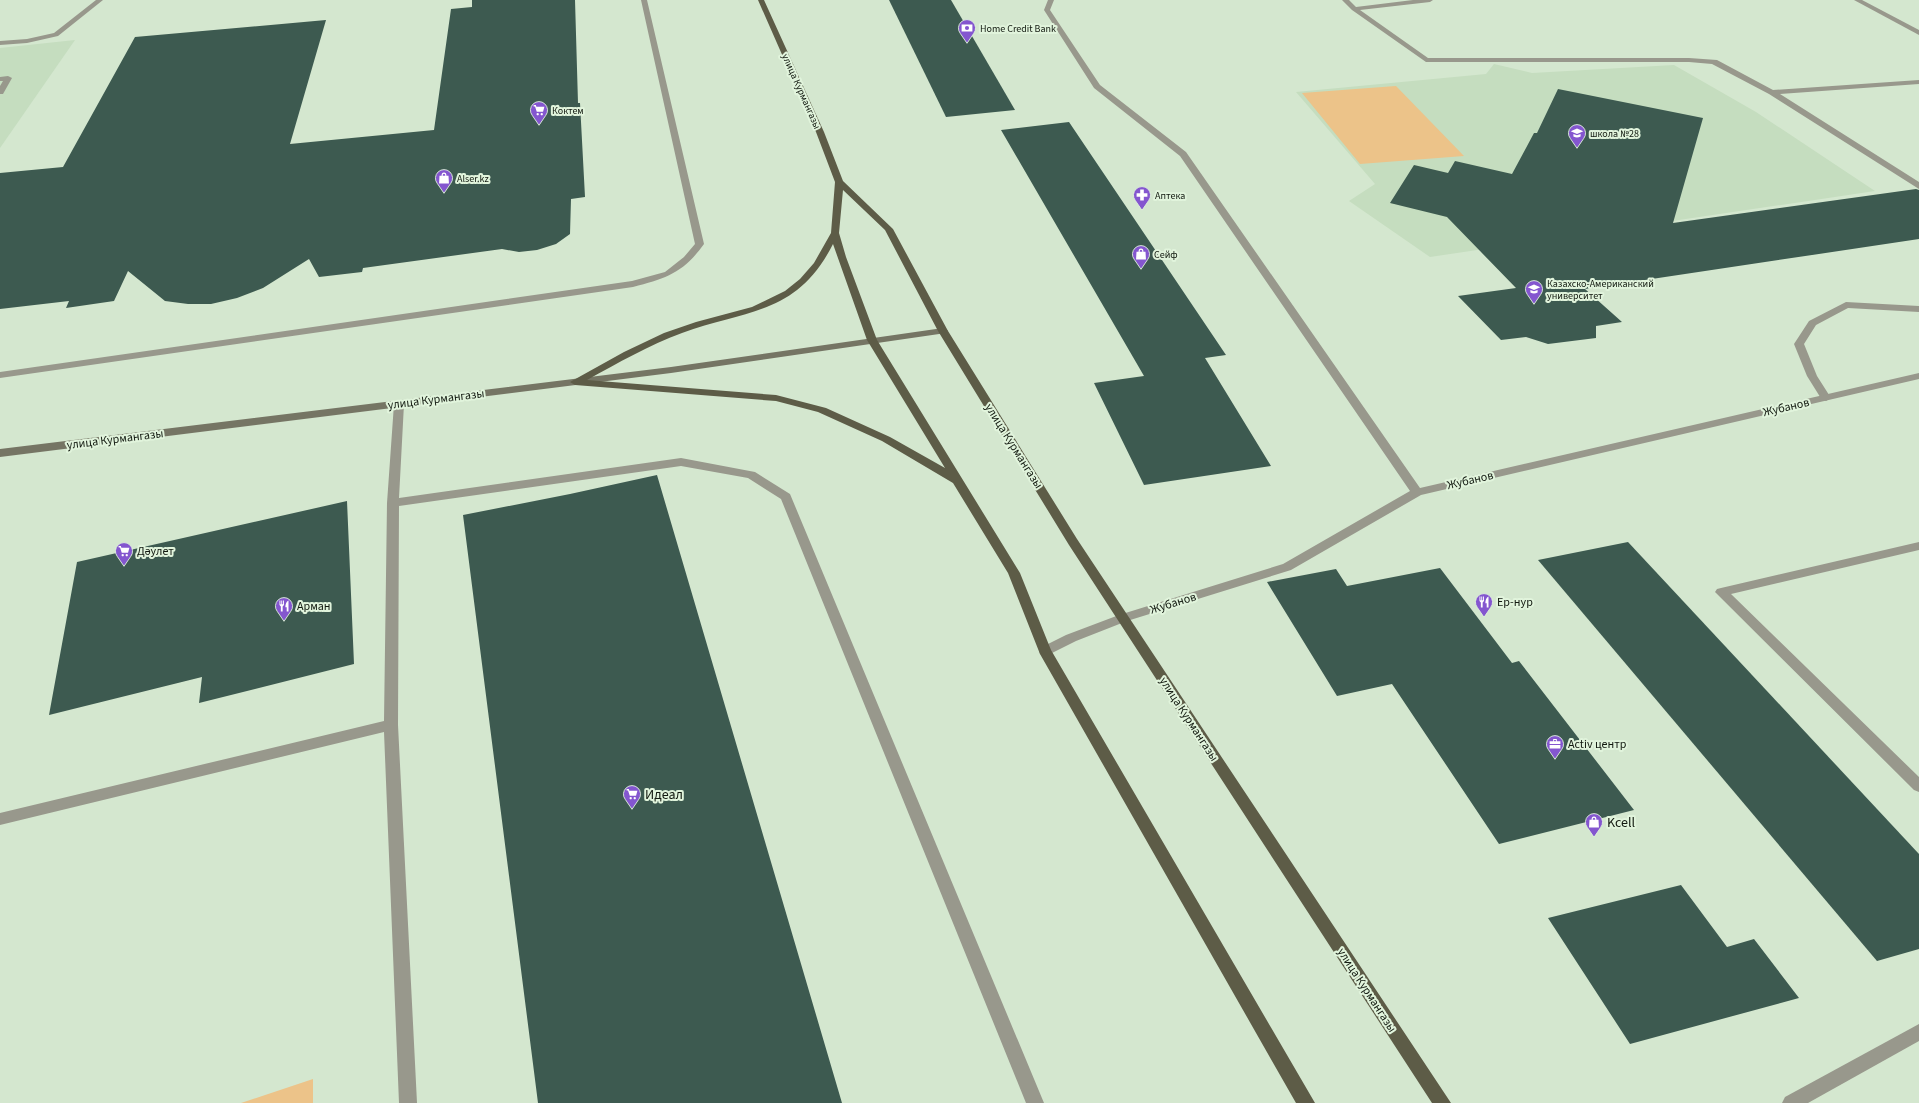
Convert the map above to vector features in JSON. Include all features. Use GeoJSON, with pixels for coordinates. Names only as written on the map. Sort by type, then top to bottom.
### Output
{"type":"FeatureCollection","features":[{"type":"Feature","properties":{"kind":"main road","name":"улица Курмангазы"},"geometry":{"type":"LineString","coordinates":[[762,0],[820,132],[839,182],[835,233],[841,257],[872,340],[1014,573],[1045,651],[1306,1103]]}},
{"type":"Feature","properties":{"kind":"main road","name":"улица Курмангазы"},"geometry":{"type":"LineString","coordinates":[[839,182],[889,229],[943,331],[1073,542],[1442,1103]]}},
{"type":"Feature","properties":{"kind":"main road"},"geometry":{"type":"LineString","coordinates":[[575,382],[628,353],[682,329],[733,316],[776,302],[800,284],[817,265],[835,233]]}},
{"type":"Feature","properties":{"kind":"main road"},"geometry":{"type":"LineString","coordinates":[[575,382],[776,398],[822,410],[886,439],[959,482]]}},
{"type":"Feature","properties":{"kind":"street"},"geometry":{"type":"LineString","coordinates":[[0,43],[27,41],[56,34],[100,0]]}},
{"type":"Feature","properties":{"kind":"street"},"geometry":{"type":"LineString","coordinates":[[0,375],[633,284],[668,274],[687,259],[700,244],[644,0]]}},
{"type":"Feature","properties":{"kind":"street"},"geometry":{"type":"LineString","coordinates":[[1051,0],[1047,10],[1097,86],[1183,154],[1417,492]]}},
{"type":"Feature","properties":{"kind":"street"},"geometry":{"type":"LineString","coordinates":[[1345,0],[1354,9],[1426,60],[1689,60],[1714,62],[1772,92],[1919,186]]}},
{"type":"Feature","properties":{"kind":"street"},"geometry":{"type":"LineString","coordinates":[[1354,9],[1430,0]]}},
{"type":"Feature","properties":{"kind":"street"},"geometry":{"type":"LineString","coordinates":[[1857,0],[1919,33]]}},
{"type":"Feature","properties":{"kind":"street"},"geometry":{"type":"LineString","coordinates":[[0,79],[8,78],[0,92]]}},
{"type":"Feature","properties":{"kind":"street"},"geometry":{"type":"LineString","coordinates":[[1772,92],[1919,82]]}},
{"type":"Feature","properties":{"kind":"street"},"geometry":{"type":"LineString","coordinates":[[1826,398],[1812,376],[1799,344],[1812,323],[1846,306],[1919,308]]}},
{"type":"Feature","properties":{"kind":"street","name":"улица Курмангазы"},"geometry":{"type":"LineString","coordinates":[[0,453],[670,370],[943,331]]}},
{"type":"Feature","properties":{"kind":"street","name":"Жубанов"},"geometry":{"type":"LineString","coordinates":[[1045,651],[1071,638],[1123,618],[1287,567],[1417,492],[1919,376]]}},
{"type":"Feature","properties":{"kind":"street"},"geometry":{"type":"LineString","coordinates":[[399,404],[393,503],[391,725],[408,1103]]}},
{"type":"Feature","properties":{"kind":"street"},"geometry":{"type":"LineString","coordinates":[[393,503],[681,462],[751,475],[786,497],[1035,1103]]}},
{"type":"Feature","properties":{"kind":"street"},"geometry":{"type":"LineString","coordinates":[[1919,546],[1720,592],[1919,786]]}},
{"type":"Feature","properties":{"kind":"street"},"geometry":{"type":"LineString","coordinates":[[0,819],[391,725]]}},
{"type":"Feature","properties":{"kind":"street"},"geometry":{"type":"LineString","coordinates":[[1791,1103],[1919,1032]]}},
{"type":"Feature","properties":{"kind":"shaded area"},"geometry":{"type":"Polygon","coordinates":[[[75,40],[0,148],[0,48],[75,40]]]}},
{"type":"Feature","properties":{"kind":"shaded area","name":"школа №28"},"geometry":{"type":"Polygon","coordinates":[[[1494,64],[1532,73],[1674,65],[1756,112],[1875,191],[1430,257],[1349,201],[1375,184],[1296,92],[1486,74],[1494,64]]]}},
{"type":"Feature","properties":{"kind":"shaded area"},"geometry":{"type":"Polygon","coordinates":[[[1396,86],[1464,156],[1360,164],[1302,93],[1396,86]]]}},
{"type":"Feature","properties":{"kind":"shaded area"},"geometry":{"type":"Polygon","coordinates":[[[313,1079],[313,1103],[241,1103],[313,1079]]]}},
{"type":"Feature","properties":{"kind":"building"},"geometry":{"type":"Polygon","coordinates":[[[472,0],[575,0],[578,103],[580,103],[585,197],[571,199],[570,234],[556,244],[537,250],[519,252],[502,249],[363,268],[362,272],[319,277],[309,259],[263,288],[237,298],[211,304],[188,304],[165,301],[128,271],[114,301],[66,308],[69,301],[0,309],[0,173],[63,167],[135,37],[326,20],[290,144],[434,130],[451,9],[472,7],[472,0]]]}},
{"type":"Feature","properties":{"kind":"building"},"geometry":{"type":"Polygon","coordinates":[[[889,0],[951,0],[1015,110],[946,117],[889,0]]]}},
{"type":"Feature","properties":{"kind":"building"},"geometry":{"type":"Polygon","coordinates":[[[1558,89],[1703,118],[1673,223],[1916,189],[1919,190],[1919,239],[1585,289],[1622,322],[1596,326],[1596,338],[1548,344],[1526,337],[1501,340],[1458,296],[1516,288],[1447,217],[1390,203],[1414,165],[1448,173],[1455,161],[1512,174],[1534,133],[1537,133],[1558,89]]]}},
{"type":"Feature","properties":{"kind":"building"},"geometry":{"type":"Polygon","coordinates":[[[1069,122],[1226,355],[1205,358],[1271,466],[1144,485],[1094,383],[1144,376],[1001,130],[1069,122]]]}},
{"type":"Feature","properties":{"kind":"building"},"geometry":{"type":"Polygon","coordinates":[[[657,475],[842,1103],[538,1103],[463,515],[657,475]]]}},
{"type":"Feature","properties":{"kind":"building"},"geometry":{"type":"Polygon","coordinates":[[[347,501],[354,664],[199,703],[202,677],[49,715],[77,562],[347,501]]]}},
{"type":"Feature","properties":{"kind":"building"},"geometry":{"type":"Polygon","coordinates":[[[1628,542],[1919,854],[1919,949],[1877,961],[1538,560],[1628,542]]]}},
{"type":"Feature","properties":{"kind":"building"},"geometry":{"type":"Polygon","coordinates":[[[1440,568],[1512,663],[1519,661],[1634,810],[1499,844],[1392,684],[1337,696],[1267,582],[1336,569],[1347,586],[1440,568]]]}},
{"type":"Feature","properties":{"kind":"building"},"geometry":{"type":"Polygon","coordinates":[[[1681,885],[1727,947],[1754,939],[1799,998],[1630,1044],[1548,918],[1681,885]]]}},
{"type":"Feature","properties":{"kind":"place","name":"Home Credit Bank"},"geometry":{"type":"Point","coordinates":[967,43]}},
{"type":"Feature","properties":{"kind":"place","name":"Коктем"},"geometry":{"type":"Point","coordinates":[539,125]}},
{"type":"Feature","properties":{"kind":"place","name":"школа №28"},"geometry":{"type":"Point","coordinates":[1577,148]}},
{"type":"Feature","properties":{"kind":"place","name":"Alser.kz"},"geometry":{"type":"Point","coordinates":[444,193]}},
{"type":"Feature","properties":{"kind":"place","name":"Аптека"},"geometry":{"type":"Point","coordinates":[1142,210]}},
{"type":"Feature","properties":{"kind":"place","name":"Сейф"},"geometry":{"type":"Point","coordinates":[1141,269]}},
{"type":"Feature","properties":{"kind":"place","name":"Казахско-Американский университет"},"geometry":{"type":"Point","coordinates":[1534,304]}},
{"type":"Feature","properties":{"kind":"place","name":"Дәулет"},"geometry":{"type":"Point","coordinates":[124,566]}},
{"type":"Feature","properties":{"kind":"place","name":"Ер-нур"},"geometry":{"type":"Point","coordinates":[1484,617]}},
{"type":"Feature","properties":{"kind":"place","name":"Арман"},"geometry":{"type":"Point","coordinates":[284,621]}},
{"type":"Feature","properties":{"kind":"place","name":"Activ центр"},"geometry":{"type":"Point","coordinates":[1555,759]}},
{"type":"Feature","properties":{"kind":"place","name":"Идеал"},"geometry":{"type":"Point","coordinates":[632,809]}},
{"type":"Feature","properties":{"kind":"place","name":"Kcell"},"geometry":{"type":"Point","coordinates":[1594,837]}}]}
